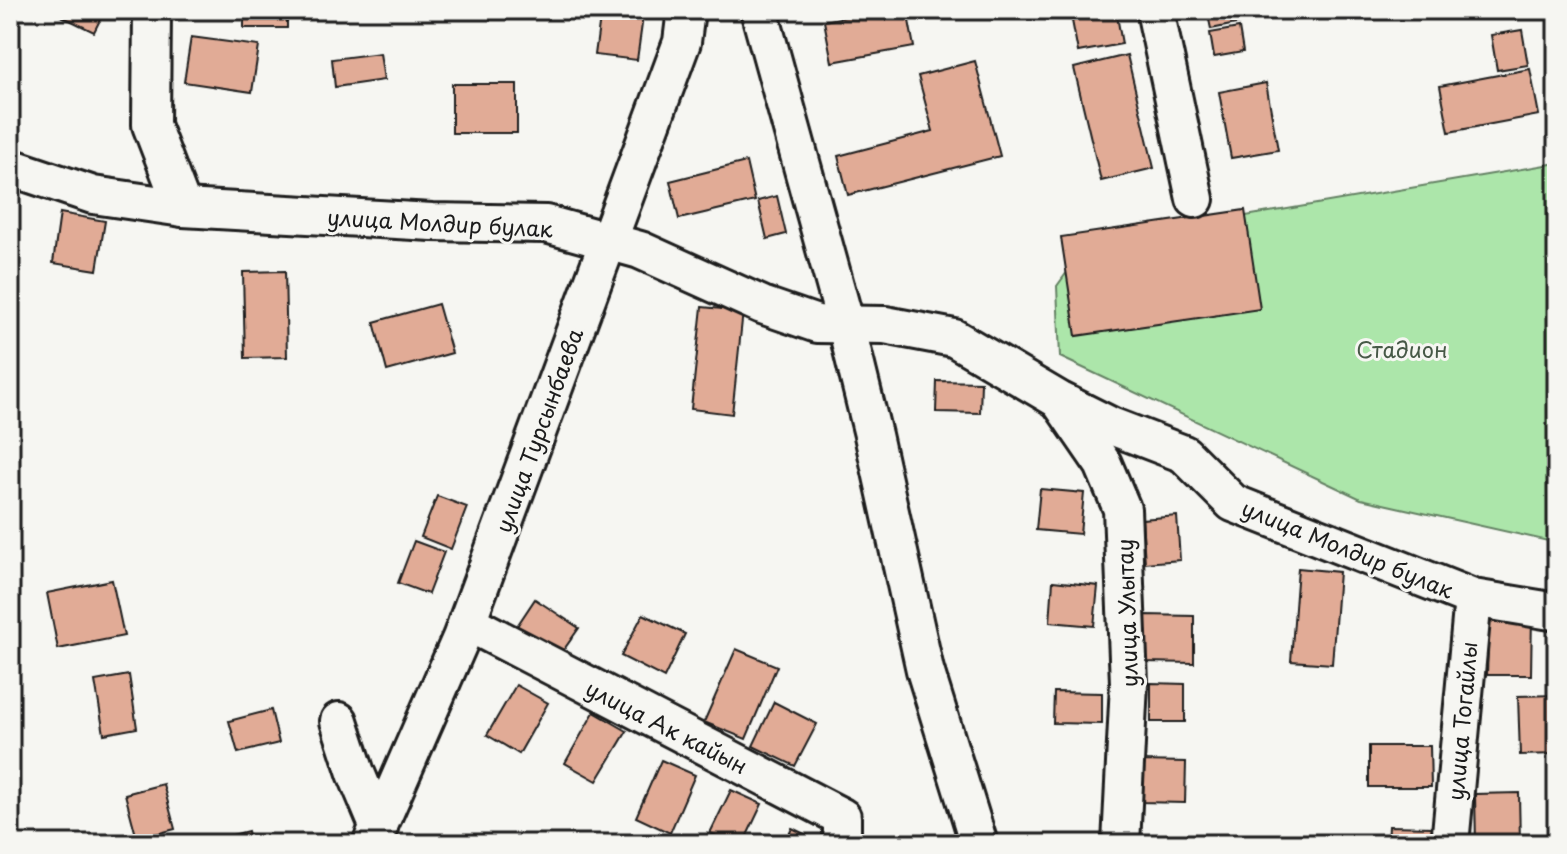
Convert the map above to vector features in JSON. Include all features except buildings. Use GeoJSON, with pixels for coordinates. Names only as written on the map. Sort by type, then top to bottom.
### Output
{"type":"FeatureCollection","features":[{"type":"Feature","properties":{"kind":"street"},"geometry":{"type":"LineString","coordinates":[[152,10],[151,125],[183,208]]}},
{"type":"Feature","properties":{"kind":"street","name":"улица Турсынбаева"},"geometry":{"type":"LineString","coordinates":[[375,836],[467,622],[682,42],[686,10]]}},
{"type":"Feature","properties":{"kind":"street"},"geometry":{"type":"LineString","coordinates":[[759,10],[846,325],[925,670],[979,844]]}},
{"type":"Feature","properties":{"kind":"street"},"geometry":{"type":"LineString","coordinates":[[1155,10],[1195,199]]}},
{"type":"Feature","properties":{"kind":"street","name":"улица Молдир булак"},"geometry":{"type":"LineString","coordinates":[[10,167],[93,195],[183,208],[432,222],[546,224],[640,250],[762,305],[817,324],[885,325],[954,338],[1059,400],[1111,426],[1184,454],[1233,503],[1473,598],[1557,612]]}},
{"type":"Feature","properties":{"kind":"street","name":"улица Улытау"},"geometry":{"type":"LineString","coordinates":[[1059,400],[1103,464],[1122,509],[1129,683],[1121,844]]}},
{"type":"Feature","properties":{"kind":"street","name":"улица Тогайлы"},"geometry":{"type":"LineString","coordinates":[[1450,844],[1473,598]]}},
{"type":"Feature","properties":{"kind":"street","name":"улица Ак кайын"},"geometry":{"type":"LineString","coordinates":[[467,622],[842,817],[842,844]]}},
{"type":"Feature","properties":{"kind":"street"},"geometry":{"type":"LineString","coordinates":[[339,721],[375,836]]}},
{"type":"Feature","properties":{"kind":"green space","name":"Стадион"},"geometry":{"type":"Polygon","coordinates":[[[1557,163],[1557,543],[1361,499],[1060,357],[1057,286],[1088,243],[1557,163]]]}}]}
